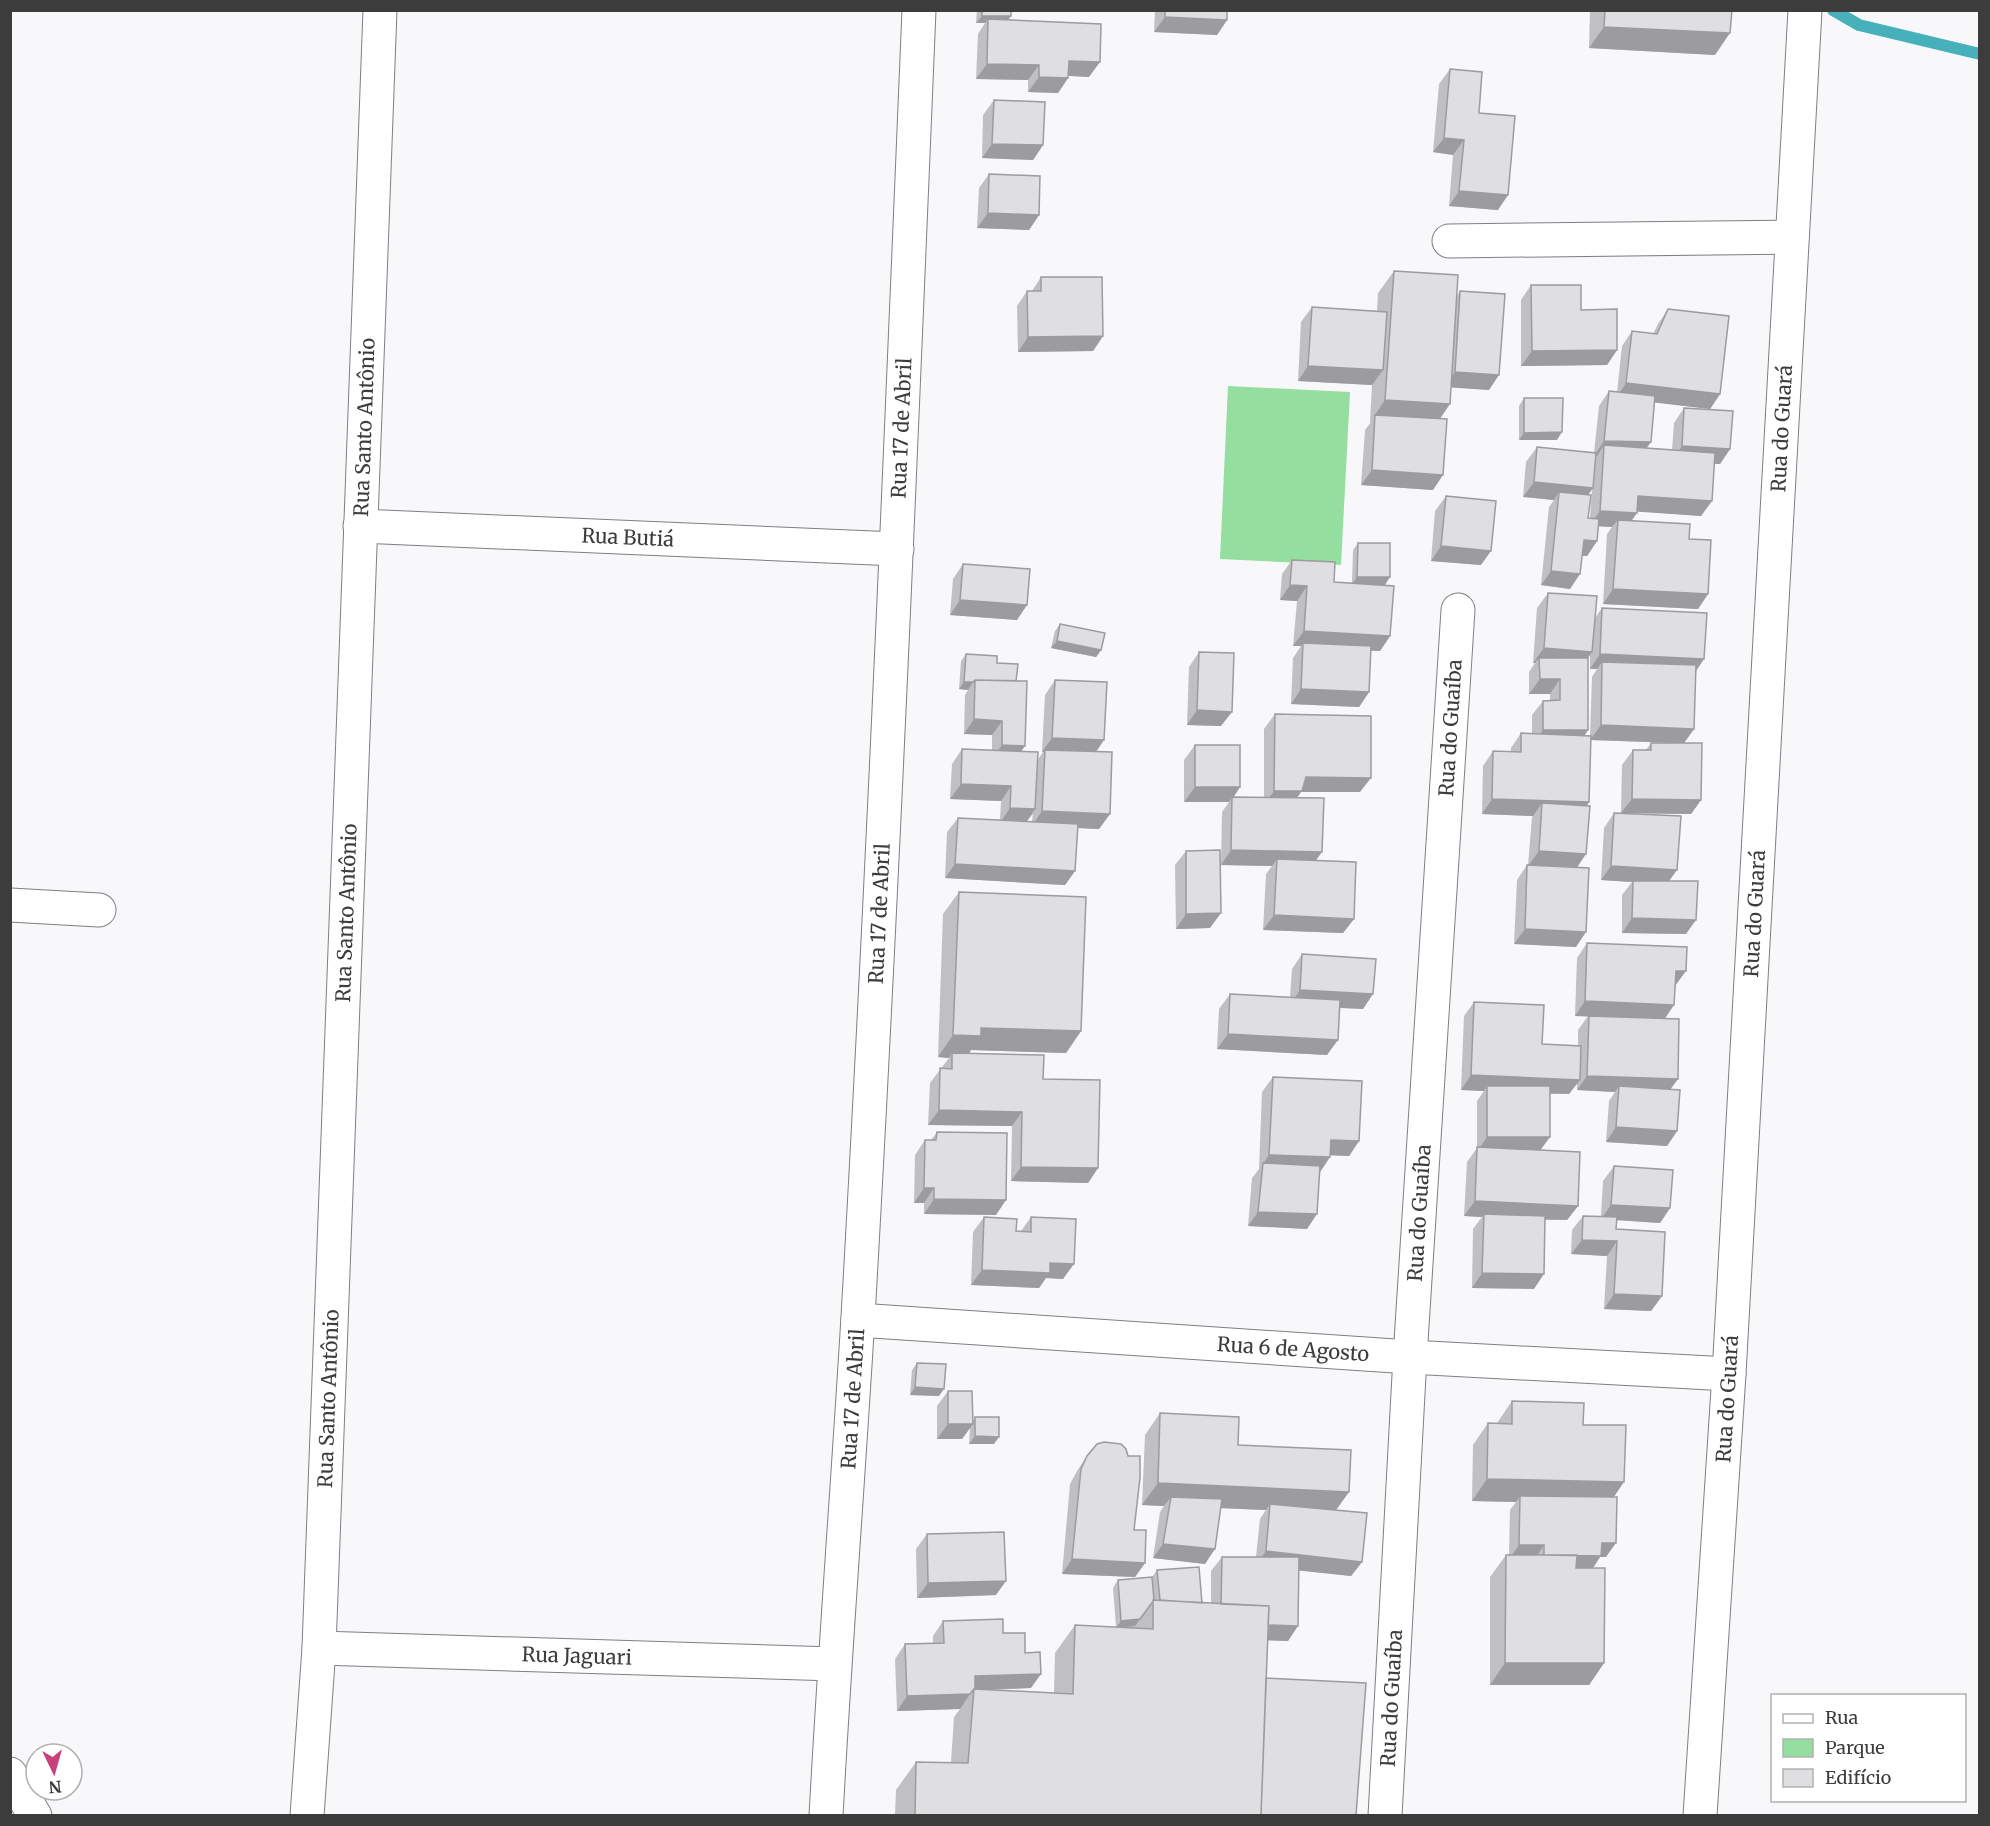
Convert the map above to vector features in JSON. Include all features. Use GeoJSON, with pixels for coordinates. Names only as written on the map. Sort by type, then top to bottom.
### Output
{"type":"FeatureCollection","features":[{"type":"Feature","properties":{"kind":"street","name":"Rua Santo Antônio"},"geometry":{"type":"LineString","coordinates":[[307,1815],[319,1648],[380,10]]}},
{"type":"Feature","properties":{"kind":"street","name":"Rua 17 de Abril"},"geometry":{"type":"LineString","coordinates":[[826,1815],[858,1320],[897,549],[920,10]]}},
{"type":"Feature","properties":{"kind":"street","name":"Rua do Guará"},"geometry":{"type":"LineString","coordinates":[[1700,1815],[1729,1374],[1805,10]]}},
{"type":"Feature","properties":{"kind":"street"},"geometry":{"type":"LineString","coordinates":[[1449,241],[1791,237]]}},
{"type":"Feature","properties":{"kind":"street","name":"Rua Butiá"},"geometry":{"type":"LineString","coordinates":[[360,526],[897,549]]}},
{"type":"Feature","properties":{"kind":"street","name":"Rua do Guaíba"},"geometry":{"type":"LineString","coordinates":[[1385,1815],[1410,1357],[1458,610]]}},
{"type":"Feature","properties":{"kind":"street"},"geometry":{"type":"LineString","coordinates":[[10,905],[99,910]]}},
{"type":"Feature","properties":{"kind":"street","name":"Rua 6 de Agosto"},"geometry":{"type":"LineString","coordinates":[[858,1320],[1410,1357],[1729,1374]]}},
{"type":"Feature","properties":{"kind":"street","name":"Rua Jaguari"},"geometry":{"type":"LineString","coordinates":[[319,1648],[834,1664]]}},
{"type":"Feature","properties":{"kind":"street"},"geometry":{"type":"LineString","coordinates":[[10,1774],[34,1815]]}},
{"type":"Feature","properties":{"kind":"green space"},"geometry":{"type":"Polygon","coordinates":[[[1228,386],[1350,392],[1341,565],[1220,559],[1228,386]]]}},
{"type":"Feature","properties":{"kind":"building"},"geometry":{"type":"Polygon","coordinates":[[[982,10],[1011,10],[1011,16],[982,16],[982,10]]]}},
{"type":"Feature","properties":{"kind":"building"},"geometry":{"type":"Polygon","coordinates":[[[1165,10],[1227,10],[1227,20],[1165,17],[1165,10]]]}},
{"type":"Feature","properties":{"kind":"building"},"geometry":{"type":"Polygon","coordinates":[[[1605,10],[1732,10],[1730,33],[1604,27],[1605,10]]]}},
{"type":"Feature","properties":{"kind":"building"},"geometry":{"type":"Polygon","coordinates":[[[988,19],[1101,24],[1100,62],[1069,61],[1068,78],[1039,77],[1039,65],[987,64],[988,19]]]}},
{"type":"Feature","properties":{"kind":"building"},"geometry":{"type":"Polygon","coordinates":[[[1450,69],[1482,72],[1479,113],[1515,116],[1508,195],[1459,191],[1464,140],[1444,138],[1450,69]]]}},
{"type":"Feature","properties":{"kind":"building"},"geometry":{"type":"Polygon","coordinates":[[[994,100],[1045,102],[1043,145],[992,144],[994,100]]]}},
{"type":"Feature","properties":{"kind":"building"},"geometry":{"type":"Polygon","coordinates":[[[989,174],[1040,176],[1039,215],[988,213],[989,174]]]}},
{"type":"Feature","properties":{"kind":"building"},"geometry":{"type":"Polygon","coordinates":[[[1394,271],[1458,275],[1450,404],[1385,400],[1394,271]]]}},
{"type":"Feature","properties":{"kind":"building"},"geometry":{"type":"Polygon","coordinates":[[[1041,277],[1102,277],[1103,336],[1028,337],[1027,291],[1041,291],[1041,277]]]}},
{"type":"Feature","properties":{"kind":"building"},"geometry":{"type":"Polygon","coordinates":[[[1531,285],[1581,285],[1581,310],[1617,309],[1617,350],[1532,351],[1531,285]]]}},
{"type":"Feature","properties":{"kind":"building"},"geometry":{"type":"Polygon","coordinates":[[[1460,291],[1505,294],[1499,375],[1455,372],[1460,291]]]}},
{"type":"Feature","properties":{"kind":"building"},"geometry":{"type":"Polygon","coordinates":[[[1312,307],[1387,312],[1383,370],[1308,366],[1312,307]]]}},
{"type":"Feature","properties":{"kind":"building"},"geometry":{"type":"Polygon","coordinates":[[[1668,309],[1729,316],[1720,394],[1626,383],[1632,331],[1657,334],[1668,309]]]}},
{"type":"Feature","properties":{"kind":"building"},"geometry":{"type":"Polygon","coordinates":[[[1609,391],[1655,396],[1651,442],[1604,441],[1609,391]]]}},
{"type":"Feature","properties":{"kind":"building"},"geometry":{"type":"Polygon","coordinates":[[[1524,398],[1563,398],[1562,432],[1524,433],[1524,398]]]}},
{"type":"Feature","properties":{"kind":"building"},"geometry":{"type":"Polygon","coordinates":[[[1684,408],[1733,411],[1730,449],[1682,446],[1684,408]]]}},
{"type":"Feature","properties":{"kind":"building"},"geometry":{"type":"Polygon","coordinates":[[[1375,415],[1447,419],[1443,475],[1372,470],[1375,415]]]}},
{"type":"Feature","properties":{"kind":"building"},"geometry":{"type":"Polygon","coordinates":[[[1604,445],[1715,453],[1712,501],[1638,496],[1637,513],[1600,511],[1604,445]]]}},
{"type":"Feature","properties":{"kind":"building"},"geometry":{"type":"Polygon","coordinates":[[[1537,447],[1596,453],[1593,488],[1534,482],[1537,447]]]}},
{"type":"Feature","properties":{"kind":"building"},"geometry":{"type":"Polygon","coordinates":[[[1559,492],[1591,495],[1588,518],[1599,519],[1597,541],[1584,540],[1580,574],[1551,571],[1559,492]]]}},
{"type":"Feature","properties":{"kind":"building"},"geometry":{"type":"Polygon","coordinates":[[[1446,496],[1496,501],[1491,551],[1441,546],[1446,496]]]}},
{"type":"Feature","properties":{"kind":"building"},"geometry":{"type":"Polygon","coordinates":[[[1618,520],[1690,524],[1689,539],[1711,540],[1708,594],[1613,589],[1618,520]]]}},
{"type":"Feature","properties":{"kind":"building"},"geometry":{"type":"Polygon","coordinates":[[[1358,543],[1390,543],[1390,577],[1357,577],[1358,543]]]}},
{"type":"Feature","properties":{"kind":"building"},"geometry":{"type":"Polygon","coordinates":[[[1292,560],[1335,562],[1334,582],[1394,586],[1390,636],[1304,631],[1307,586],[1290,585],[1292,560]]]}},
{"type":"Feature","properties":{"kind":"building"},"geometry":{"type":"Polygon","coordinates":[[[963,564],[1030,569],[1027,605],[960,600],[963,564]]]}},
{"type":"Feature","properties":{"kind":"building"},"geometry":{"type":"Polygon","coordinates":[[[1548,593],[1597,596],[1592,652],[1544,648],[1548,593]]]}},
{"type":"Feature","properties":{"kind":"building"},"geometry":{"type":"Polygon","coordinates":[[[1602,608],[1707,613],[1704,659],[1600,654],[1602,608]]]}},
{"type":"Feature","properties":{"kind":"building"},"geometry":{"type":"Polygon","coordinates":[[[1060,624],[1105,633],[1101,650],[1057,641],[1060,624]]]}},
{"type":"Feature","properties":{"kind":"building"},"geometry":{"type":"Polygon","coordinates":[[[1303,643],[1371,646],[1369,692],[1301,689],[1303,643]]]}},
{"type":"Feature","properties":{"kind":"building"},"geometry":{"type":"Polygon","coordinates":[[[1199,652],[1234,653],[1232,712],[1197,710],[1199,652]]]}},
{"type":"Feature","properties":{"kind":"building"},"geometry":{"type":"Polygon","coordinates":[[[966,654],[997,656],[997,663],[1018,664],[1016,681],[964,682],[966,654]]]}},
{"type":"Feature","properties":{"kind":"building"},"geometry":{"type":"Polygon","coordinates":[[[1539,658],[1588,658],[1588,730],[1543,730],[1543,701],[1560,700],[1560,679],[1540,679],[1539,658]]]}},
{"type":"Feature","properties":{"kind":"building"},"geometry":{"type":"Polygon","coordinates":[[[1602,662],[1696,665],[1694,729],[1601,725],[1602,662]]]}},
{"type":"Feature","properties":{"kind":"building"},"geometry":{"type":"Polygon","coordinates":[[[975,680],[1027,681],[1025,746],[1002,745],[1002,721],[974,719],[975,680]]]}},
{"type":"Feature","properties":{"kind":"building"},"geometry":{"type":"Polygon","coordinates":[[[1055,680],[1107,682],[1104,740],[1052,738],[1055,680]]]}},
{"type":"Feature","properties":{"kind":"building"},"geometry":{"type":"Polygon","coordinates":[[[1275,714],[1371,716],[1371,778],[1306,777],[1302,791],[1274,791],[1275,714]]]}},
{"type":"Feature","properties":{"kind":"building"},"geometry":{"type":"Polygon","coordinates":[[[1521,733],[1591,736],[1589,802],[1492,799],[1493,751],[1521,752],[1521,733]]]}},
{"type":"Feature","properties":{"kind":"building"},"geometry":{"type":"Polygon","coordinates":[[[1651,743],[1702,743],[1701,800],[1632,799],[1633,750],[1651,750],[1651,743]]]}},
{"type":"Feature","properties":{"kind":"building"},"geometry":{"type":"Polygon","coordinates":[[[1195,745],[1240,745],[1240,787],[1195,787],[1195,745]]]}},
{"type":"Feature","properties":{"kind":"building"},"geometry":{"type":"Polygon","coordinates":[[[962,749],[1038,752],[1035,809],[1010,808],[1011,786],[961,784],[962,749]]]}},
{"type":"Feature","properties":{"kind":"building"},"geometry":{"type":"Polygon","coordinates":[[[1045,750],[1112,752],[1110,814],[1042,811],[1045,750]]]}},
{"type":"Feature","properties":{"kind":"building"},"geometry":{"type":"Polygon","coordinates":[[[1232,797],[1324,798],[1322,852],[1231,850],[1232,797]]]}},
{"type":"Feature","properties":{"kind":"building"},"geometry":{"type":"Polygon","coordinates":[[[1542,803],[1590,806],[1586,854],[1539,851],[1542,803]]]}},
{"type":"Feature","properties":{"kind":"building"},"geometry":{"type":"Polygon","coordinates":[[[1614,813],[1681,816],[1677,870],[1611,866],[1614,813]]]}},
{"type":"Feature","properties":{"kind":"building"},"geometry":{"type":"Polygon","coordinates":[[[958,818],[1078,824],[1075,871],[955,864],[958,818]]]}},
{"type":"Feature","properties":{"kind":"building"},"geometry":{"type":"Polygon","coordinates":[[[1220,850],[1221,913],[1186,914],[1186,851],[1220,850]]]}},
{"type":"Feature","properties":{"kind":"building"},"geometry":{"type":"Polygon","coordinates":[[[1277,859],[1356,862],[1354,919],[1274,915],[1277,859]]]}},
{"type":"Feature","properties":{"kind":"building"},"geometry":{"type":"Polygon","coordinates":[[[1527,865],[1589,868],[1586,932],[1525,929],[1527,865]]]}},
{"type":"Feature","properties":{"kind":"building"},"geometry":{"type":"Polygon","coordinates":[[[1633,881],[1698,881],[1696,920],[1632,918],[1633,881]]]}},
{"type":"Feature","properties":{"kind":"building"},"geometry":{"type":"Polygon","coordinates":[[[959,892],[1086,897],[1081,1031],[981,1028],[981,1036],[953,1035],[959,892]]]}},
{"type":"Feature","properties":{"kind":"building"},"geometry":{"type":"Polygon","coordinates":[[[1587,943],[1687,947],[1686,971],[1676,971],[1674,1005],[1585,1001],[1587,943]]]}},
{"type":"Feature","properties":{"kind":"building"},"geometry":{"type":"Polygon","coordinates":[[[1302,954],[1376,959],[1373,994],[1300,990],[1302,954]]]}},
{"type":"Feature","properties":{"kind":"building"},"geometry":{"type":"Polygon","coordinates":[[[1230,994],[1340,1000],[1338,1040],[1228,1034],[1230,994]]]}},
{"type":"Feature","properties":{"kind":"building"},"geometry":{"type":"Polygon","coordinates":[[[1474,1002],[1544,1005],[1542,1044],[1581,1046],[1580,1080],[1471,1075],[1474,1002]]]}},
{"type":"Feature","properties":{"kind":"building"},"geometry":{"type":"Polygon","coordinates":[[[1589,1016],[1679,1019],[1678,1079],[1587,1076],[1589,1016]]]}},
{"type":"Feature","properties":{"kind":"building"},"geometry":{"type":"Polygon","coordinates":[[[952,1053],[1044,1055],[1043,1079],[1100,1080],[1098,1168],[1021,1167],[1022,1112],[939,1110],[940,1068],[952,1069],[952,1053]]]}},
{"type":"Feature","properties":{"kind":"building"},"geometry":{"type":"Polygon","coordinates":[[[1273,1077],[1362,1081],[1359,1141],[1331,1140],[1330,1157],[1269,1155],[1273,1077]]]}},
{"type":"Feature","properties":{"kind":"building"},"geometry":{"type":"Polygon","coordinates":[[[1487,1086],[1550,1086],[1550,1137],[1487,1137],[1487,1086]]]}},
{"type":"Feature","properties":{"kind":"building"},"geometry":{"type":"Polygon","coordinates":[[[1619,1086],[1680,1090],[1677,1131],[1616,1127],[1619,1086]]]}},
{"type":"Feature","properties":{"kind":"building"},"geometry":{"type":"Polygon","coordinates":[[[937,1132],[1007,1133],[1006,1200],[934,1199],[934,1188],[924,1188],[925,1140],[936,1140],[937,1132]]]}},
{"type":"Feature","properties":{"kind":"building"},"geometry":{"type":"Polygon","coordinates":[[[1477,1147],[1580,1152],[1578,1206],[1475,1201],[1477,1147]]]}},
{"type":"Feature","properties":{"kind":"building"},"geometry":{"type":"Polygon","coordinates":[[[1263,1163],[1320,1166],[1317,1214],[1258,1212],[1263,1163]]]}},
{"type":"Feature","properties":{"kind":"building"},"geometry":{"type":"Polygon","coordinates":[[[1614,1166],[1673,1170],[1670,1208],[1611,1205],[1614,1166]]]}},
{"type":"Feature","properties":{"kind":"building"},"geometry":{"type":"Polygon","coordinates":[[[1484,1214],[1545,1216],[1544,1274],[1482,1273],[1484,1214]]]}},
{"type":"Feature","properties":{"kind":"building"},"geometry":{"type":"Polygon","coordinates":[[[1583,1216],[1617,1217],[1616,1229],[1665,1232],[1662,1296],[1614,1294],[1617,1241],[1582,1240],[1583,1216]]]}},
{"type":"Feature","properties":{"kind":"building"},"geometry":{"type":"Polygon","coordinates":[[[984,1217],[1017,1219],[1016,1231],[1031,1232],[1031,1217],[1076,1219],[1074,1264],[1050,1263],[1050,1273],[982,1270],[984,1217]]]}},
{"type":"Feature","properties":{"kind":"building"},"geometry":{"type":"Polygon","coordinates":[[[917,1363],[946,1364],[944,1389],[915,1387],[917,1363]]]}},
{"type":"Feature","properties":{"kind":"building"},"geometry":{"type":"Polygon","coordinates":[[[948,1391],[972,1391],[973,1424],[948,1424],[948,1391]]]}},
{"type":"Feature","properties":{"kind":"building"},"geometry":{"type":"Polygon","coordinates":[[[1512,1401],[1584,1403],[1583,1425],[1626,1425],[1624,1482],[1487,1479],[1488,1423],[1512,1424],[1512,1401]]]}},
{"type":"Feature","properties":{"kind":"building"},"geometry":{"type":"Polygon","coordinates":[[[1160,1413],[1239,1417],[1238,1445],[1351,1450],[1349,1492],[1158,1483],[1160,1413]]]}},
{"type":"Feature","properties":{"kind":"building"},"geometry":{"type":"Polygon","coordinates":[[[975,1417],[999,1417],[999,1437],[975,1436],[975,1417]]]}},
{"type":"Feature","properties":{"kind":"building"},"geometry":{"type":"Polygon","coordinates":[[[1104,1442],[1121,1444],[1128,1456],[1140,1456],[1134,1530],[1146,1530],[1145,1563],[1072,1559],[1081,1469],[1087,1456],[1097,1444],[1104,1442]]]}},
{"type":"Feature","properties":{"kind":"building"},"geometry":{"type":"Polygon","coordinates":[[[1520,1496],[1617,1497],[1616,1543],[1602,1543],[1601,1556],[1544,1555],[1544,1545],[1519,1545],[1520,1496]]]}},
{"type":"Feature","properties":{"kind":"building"},"geometry":{"type":"Polygon","coordinates":[[[1171,1497],[1222,1499],[1215,1549],[1163,1544],[1171,1497]]]}},
{"type":"Feature","properties":{"kind":"building"},"geometry":{"type":"Polygon","coordinates":[[[1270,1504],[1367,1513],[1362,1562],[1266,1551],[1270,1504]]]}},
{"type":"Feature","properties":{"kind":"building"},"geometry":{"type":"Polygon","coordinates":[[[1004,1532],[1006,1581],[928,1583],[927,1534],[1004,1532]]]}},
{"type":"Feature","properties":{"kind":"building"},"geometry":{"type":"Polygon","coordinates":[[[1506,1555],[1577,1555],[1576,1568],[1605,1568],[1604,1663],[1505,1663],[1506,1555]]]}},
{"type":"Feature","properties":{"kind":"building"},"geometry":{"type":"Polygon","coordinates":[[[1222,1557],[1299,1557],[1298,1626],[1268,1625],[1269,1606],[1221,1604],[1222,1557]]]}},
{"type":"Feature","properties":{"kind":"building"},"geometry":{"type":"Polygon","coordinates":[[[1199,1567],[1202,1603],[1160,1600],[1157,1570],[1199,1567]]]}},
{"type":"Feature","properties":{"kind":"building"},"geometry":{"type":"Polygon","coordinates":[[[1152,1577],[1154,1600],[1140,1619],[1121,1621],[1118,1580],[1152,1577]]]}},
{"type":"Feature","properties":{"kind":"building"},"geometry":{"type":"Polygon","coordinates":[[[1153,1600],[1269,1606],[1261,1815],[915,1815],[916,1762],[968,1763],[974,1689],[1073,1694],[1075,1625],[1153,1629],[1153,1600]]]}},
{"type":"Feature","properties":{"kind":"building"},"geometry":{"type":"Polygon","coordinates":[[[1003,1619],[1003,1633],[1025,1633],[1025,1653],[1040,1652],[1041,1674],[975,1676],[975,1689],[970,1694],[907,1696],[905,1644],[944,1643],[943,1621],[1003,1619]]]}},
{"type":"Feature","properties":{"kind":"building"},"geometry":{"type":"Polygon","coordinates":[[[1266,1678],[1366,1683],[1356,1815],[1261,1815],[1266,1678]]]}},
{"type":"Feature","properties":{"kind":"waterway"},"geometry":{"type":"LineString","coordinates":[[1833,10],[1859,25],[1980,54]]}}]}
